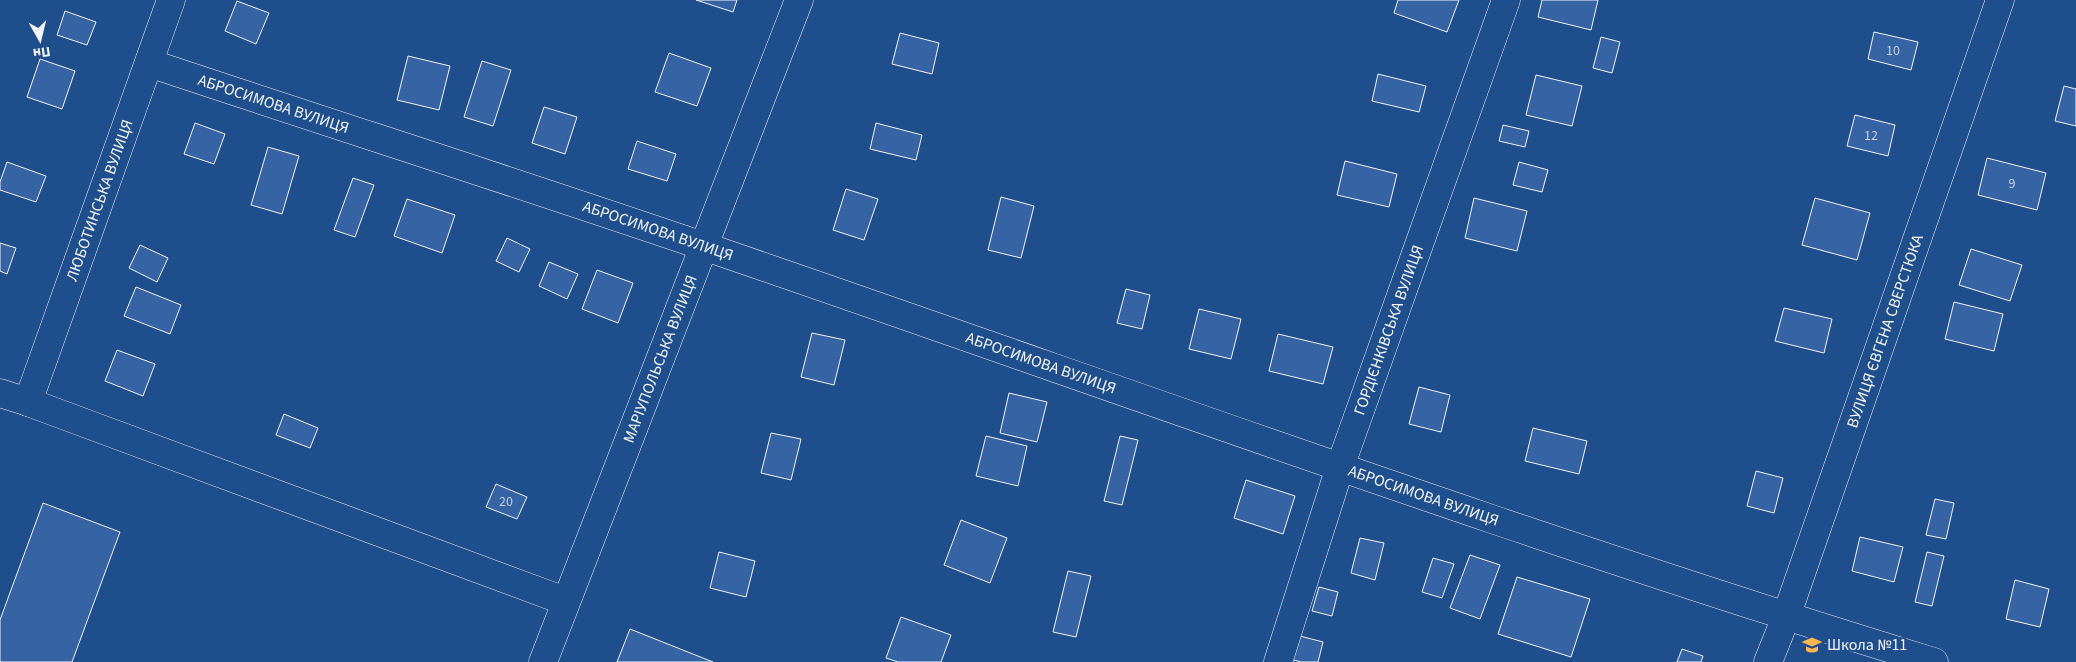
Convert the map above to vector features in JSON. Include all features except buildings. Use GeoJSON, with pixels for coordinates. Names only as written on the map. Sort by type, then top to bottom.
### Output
{"type":"FeatureCollection","features":[{"type":"Feature","properties":{"kind":"street","name":"ЛЮБОТИНСЬКА ВУЛИЦЯ"},"geometry":{"type":"LineString","coordinates":[[28,402],[171,0]]}},
{"type":"Feature","properties":{"kind":"street","name":"МАРІУПОЛЬСЬКА ВУЛИЦЯ"},"geometry":{"type":"LineString","coordinates":[[543,662],[565,601],[800,0]]}},
{"type":"Feature","properties":{"kind":"street","name":"ГОРДІЄНКІВСЬКА ВУЛИЦЯ"},"geometry":{"type":"LineString","coordinates":[[1278,662],[1340,467],[1506,0]]}},
{"type":"Feature","properties":{"kind":"street","name":"ВУЛИЦЯ ЄВГЕНА СВЕРСТЮКА"},"geometry":{"type":"LineString","coordinates":[[1768,662],[1786,617],[2000,0]]}},
{"type":"Feature","properties":{"kind":"street","name":"АБРОСИМОВА ВУЛИЦЯ"},"geometry":{"type":"LineString","coordinates":[[149,64],[703,246],[1340,467],[1786,617],[1934,662]]}},
{"type":"Feature","properties":{"kind":"street"},"geometry":{"type":"LineString","coordinates":[[0,393],[565,601]]}},
{"type":"Feature","properties":{"kind":"place","name":"Школа №11"},"geometry":{"type":"Point","coordinates":[1812,645]}}]}
